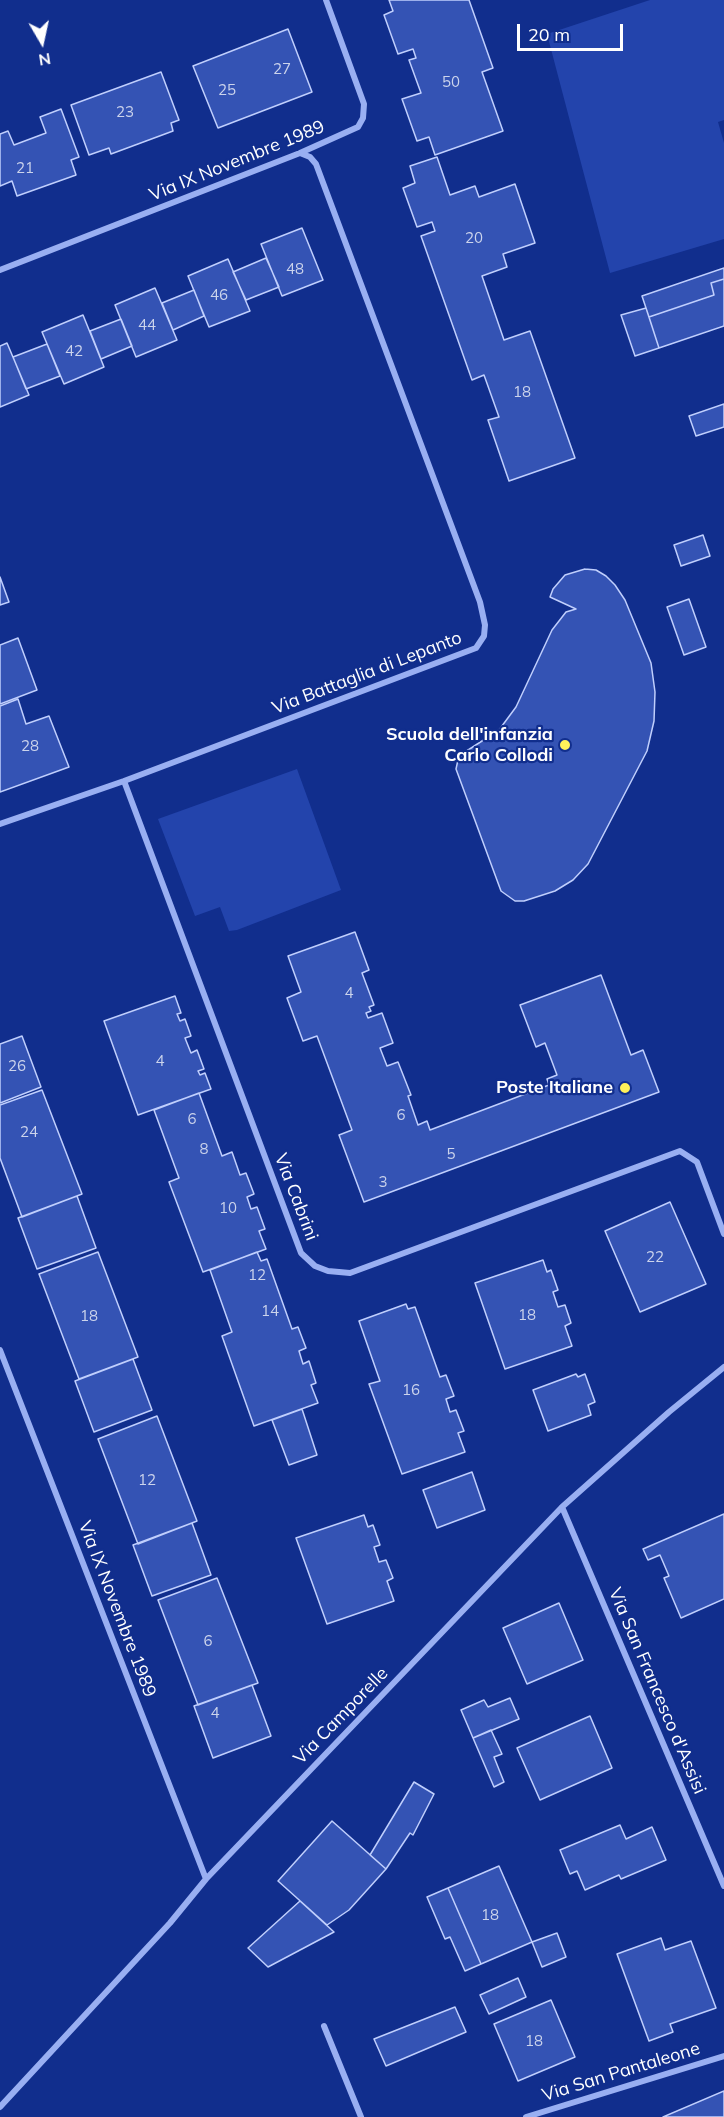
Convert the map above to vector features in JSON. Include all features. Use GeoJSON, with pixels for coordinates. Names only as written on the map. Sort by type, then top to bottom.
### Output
{"type":"FeatureCollection","features":[{"type":"Feature","properties":{"kind":"street","name":"Via IX Novembre 1989"},"geometry":{"type":"LineString","coordinates":[[0,270],[300,153],[358,127],[363,118],[364,104],[326,0]]}},
{"type":"Feature","properties":{"kind":"street","name":"Via Battaglia di Lepanto"},"geometry":{"type":"LineString","coordinates":[[0,824],[124,781],[476,648],[484,636],[485,625],[480,602],[316,164],[310,157],[300,153]]}},
{"type":"Feature","properties":{"kind":"street","name":"Via Cabrini"},"geometry":{"type":"LineString","coordinates":[[124,781],[301,1253],[315,1266],[328,1271],[350,1273],[680,1151],[697,1162],[724,1234]]}},
{"type":"Feature","properties":{"kind":"street","name":"Via IX Novembre 1989"},"geometry":{"type":"LineString","coordinates":[[0,1350],[206,1879]]}},
{"type":"Feature","properties":{"kind":"street","name":"Via Camporelle"},"geometry":{"type":"LineString","coordinates":[[0,2107],[170,1923],[206,1879],[562,1507],[669,1412],[724,1367]]}},
{"type":"Feature","properties":{"kind":"street","name":"Via San Francesco d'Assisi"},"geometry":{"type":"LineString","coordinates":[[562,1507],[724,1886]]}},
{"type":"Feature","properties":{"kind":"street"},"geometry":{"type":"LineString","coordinates":[[324,2026],[360,2117]]}},
{"type":"Feature","properties":{"kind":"street","name":"Via San Pantaleone"},"geometry":{"type":"LineString","coordinates":[[526,2117],[724,2056]]}},
{"type":"Feature","properties":{"kind":"shaded area"},"geometry":{"type":"Polygon","coordinates":[[[650,0],[724,0],[724,120],[718,122],[724,143],[724,239],[610,273],[547,34],[650,0]]]}},
{"type":"Feature","properties":{"kind":"shaded area"},"geometry":{"type":"Polygon","coordinates":[[[297,769],[341,890],[237,930],[229,931],[220,907],[195,916],[158,819],[297,769]]]}},
{"type":"Feature","properties":{"kind":"building"},"geometry":{"type":"Polygon","coordinates":[[[389,0],[469,0],[493,68],[482,72],[503,131],[435,155],[429,137],[417,141],[402,99],[421,93],[409,60],[416,58],[413,49],[398,54],[384,15],[393,11],[389,0]]]}},
{"type":"Feature","properties":{"kind":"building"},"geometry":{"type":"Polygon","coordinates":[[[288,29],[312,92],[218,128],[193,66],[288,29]]]}},
{"type":"Feature","properties":{"kind":"building"},"geometry":{"type":"Polygon","coordinates":[[[161,72],[179,120],[171,123],[173,131],[111,154],[109,148],[89,155],[71,105],[161,72]]]}},
{"type":"Feature","properties":{"kind":"building"},"geometry":{"type":"Polygon","coordinates":[[[61,109],[79,157],[71,160],[76,175],[17,196],[12,181],[0,186],[0,134],[8,131],[14,145],[46,133],[40,117],[61,109]]]}},
{"type":"Feature","properties":{"kind":"building"},"geometry":{"type":"Polygon","coordinates":[[[437,157],[450,195],[475,186],[479,197],[515,184],[535,243],[503,254],[507,267],[482,276],[504,340],[530,331],[575,458],[509,481],[488,420],[499,417],[484,375],[472,380],[421,236],[435,231],[432,222],[417,227],[403,188],[415,183],[410,166],[437,157]]]}},
{"type":"Feature","properties":{"kind":"building"},"geometry":{"type":"Polygon","coordinates":[[[302,228],[323,280],[282,296],[261,244],[302,228]]]}},
{"type":"Feature","properties":{"kind":"building"},"geometry":{"type":"Polygon","coordinates":[[[266,258],[279,287],[246,300],[233,272],[266,258]]]}},
{"type":"Feature","properties":{"kind":"building"},"geometry":{"type":"Polygon","coordinates":[[[228,259],[250,311],[209,327],[188,276],[228,259]]]}},
{"type":"Feature","properties":{"kind":"building"},"geometry":{"type":"Polygon","coordinates":[[[724,268],[724,279],[711,283],[714,295],[649,317],[642,296],[724,268]]]}},
{"type":"Feature","properties":{"kind":"building"},"geometry":{"type":"Polygon","coordinates":[[[724,279],[724,326],[659,348],[649,317],[714,295],[711,283],[724,279]]]}},
{"type":"Feature","properties":{"kind":"building"},"geometry":{"type":"Polygon","coordinates":[[[155,288],[177,340],[136,357],[115,305],[155,288]]]}},
{"type":"Feature","properties":{"kind":"building"},"geometry":{"type":"Polygon","coordinates":[[[194,290],[204,316],[173,330],[162,303],[194,290]]]}},
{"type":"Feature","properties":{"kind":"building"},"geometry":{"type":"Polygon","coordinates":[[[646,308],[659,348],[635,356],[621,315],[646,308]]]}},
{"type":"Feature","properties":{"kind":"building"},"geometry":{"type":"Polygon","coordinates":[[[83,315],[104,367],[64,384],[42,332],[83,315]]]}},
{"type":"Feature","properties":{"kind":"building"},"geometry":{"type":"Polygon","coordinates":[[[121,319],[132,346],[101,359],[90,331],[121,319]]]}},
{"type":"Feature","properties":{"kind":"building"},"geometry":{"type":"Polygon","coordinates":[[[7,343],[29,395],[0,407],[0,346],[7,343]]]}},
{"type":"Feature","properties":{"kind":"building"},"geometry":{"type":"Polygon","coordinates":[[[47,344],[60,376],[26,389],[13,357],[47,344]]]}},
{"type":"Feature","properties":{"kind":"building"},"geometry":{"type":"Polygon","coordinates":[[[724,404],[724,427],[696,436],[689,416],[724,404]]]}},
{"type":"Feature","properties":{"kind":"building"},"geometry":{"type":"Polygon","coordinates":[[[703,535],[710,556],[681,566],[674,545],[703,535]]]}},
{"type":"Feature","properties":{"kind":"building"},"geometry":{"type":"Polygon","coordinates":[[[585,569],[596,570],[606,576],[625,600],[651,663],[655,692],[654,721],[647,751],[588,864],[573,880],[555,891],[524,901],[515,901],[501,891],[456,769],[458,760],[465,752],[499,730],[516,707],[552,630],[566,612],[576,609],[550,597],[553,589],[565,575],[585,569]]]}},
{"type":"Feature","properties":{"kind":"building"},"geometry":{"type":"Polygon","coordinates":[[[0,577],[9,602],[0,605],[0,577]]]}},
{"type":"Feature","properties":{"kind":"building"},"geometry":{"type":"Polygon","coordinates":[[[689,599],[706,647],[684,655],[667,607],[689,599]]]}},
{"type":"Feature","properties":{"kind":"building"},"geometry":{"type":"Polygon","coordinates":[[[18,638],[37,690],[0,704],[0,645],[18,638]]]}},
{"type":"Feature","properties":{"kind":"building"},"geometry":{"type":"Polygon","coordinates":[[[18,699],[26,724],[49,716],[69,767],[0,792],[0,706],[18,699]]]}},
{"type":"Feature","properties":{"kind":"building"},"geometry":{"type":"Polygon","coordinates":[[[355,932],[369,970],[362,973],[374,1005],[369,1007],[371,1011],[366,1013],[368,1018],[382,1013],[393,1043],[380,1048],[387,1066],[398,1062],[411,1095],[408,1096],[418,1125],[427,1121],[430,1130],[549,1085],[547,1079],[557,1075],[545,1043],[536,1047],[520,1005],[601,975],[631,1055],[643,1050],[659,1092],[364,1202],[339,1135],[352,1130],[317,1036],[303,1041],[287,998],[301,992],[288,956],[355,932]]]}},
{"type":"Feature","properties":{"kind":"building"},"geometry":{"type":"Polygon","coordinates":[[[175,996],[181,1013],[177,1014],[180,1021],[185,1019],[191,1036],[185,1038],[191,1053],[197,1050],[204,1069],[198,1071],[200,1075],[205,1073],[211,1089],[138,1115],[104,1021],[175,996]]]}},
{"type":"Feature","properties":{"kind":"building"},"geometry":{"type":"Polygon","coordinates":[[[22,1036],[41,1087],[0,1103],[0,1044],[22,1036]]]}},
{"type":"Feature","properties":{"kind":"building"},"geometry":{"type":"Polygon","coordinates":[[[42,1090],[82,1194],[22,1217],[0,1158],[0,1105],[42,1090]]]}},
{"type":"Feature","properties":{"kind":"building"},"geometry":{"type":"Polygon","coordinates":[[[199,1093],[222,1156],[232,1152],[240,1175],[246,1173],[254,1194],[247,1197],[251,1209],[257,1207],[265,1229],[259,1231],[266,1249],[203,1272],[169,1182],[179,1178],[154,1110],[199,1093]]]}},
{"type":"Feature","properties":{"kind":"building"},"geometry":{"type":"Polygon","coordinates":[[[77,1196],[96,1248],[37,1269],[18,1218],[77,1196]]]}},
{"type":"Feature","properties":{"kind":"building"},"geometry":{"type":"Polygon","coordinates":[[[670,1202],[706,1284],[640,1312],[605,1231],[670,1202]]]}},
{"type":"Feature","properties":{"kind":"building"},"geometry":{"type":"Polygon","coordinates":[[[98,1252],[138,1357],[79,1379],[39,1274],[98,1252]]]}},
{"type":"Feature","properties":{"kind":"building"},"geometry":{"type":"Polygon","coordinates":[[[257,1252],[261,1261],[267,1259],[292,1329],[298,1327],[306,1348],[299,1351],[303,1364],[309,1361],[316,1383],[311,1385],[318,1403],[254,1426],[222,1336],[232,1332],[210,1270],[257,1252]]]}},
{"type":"Feature","properties":{"kind":"building"},"geometry":{"type":"Polygon","coordinates":[[[543,1260],[547,1272],[551,1270],[558,1290],[553,1292],[558,1307],[565,1305],[571,1323],[565,1326],[572,1346],[505,1369],[475,1283],[543,1260]]]}},
{"type":"Feature","properties":{"kind":"building"},"geometry":{"type":"Polygon","coordinates":[[[406,1304],[408,1309],[415,1307],[440,1377],[446,1375],[454,1396],[446,1399],[450,1412],[456,1410],[464,1431],[458,1433],[465,1452],[402,1474],[369,1384],[380,1381],[359,1321],[406,1304]]]}},
{"type":"Feature","properties":{"kind":"building"},"geometry":{"type":"Polygon","coordinates":[[[133,1359],[152,1410],[94,1432],[75,1381],[133,1359]]]}},
{"type":"Feature","properties":{"kind":"building"},"geometry":{"type":"Polygon","coordinates":[[[576,1374],[578,1377],[585,1374],[595,1402],[588,1405],[591,1415],[548,1431],[533,1390],[576,1374]]]}},
{"type":"Feature","properties":{"kind":"building"},"geometry":{"type":"Polygon","coordinates":[[[302,1409],[317,1455],[289,1465],[272,1420],[302,1409]]]}},
{"type":"Feature","properties":{"kind":"building"},"geometry":{"type":"Polygon","coordinates":[[[157,1416],[197,1521],[138,1544],[98,1439],[157,1416]]]}},
{"type":"Feature","properties":{"kind":"building"},"geometry":{"type":"Polygon","coordinates":[[[472,1472],[485,1510],[437,1528],[423,1490],[472,1472]]]}},
{"type":"Feature","properties":{"kind":"building"},"geometry":{"type":"Polygon","coordinates":[[[724,1514],[724,1599],[681,1618],[664,1578],[669,1576],[660,1555],[648,1560],[643,1549],[724,1514]]]}},
{"type":"Feature","properties":{"kind":"building"},"geometry":{"type":"Polygon","coordinates":[[[364,1515],[368,1527],[373,1525],[380,1545],[374,1547],[379,1562],[386,1560],[393,1578],[387,1581],[394,1601],[327,1624],[296,1538],[364,1515]]]}},
{"type":"Feature","properties":{"kind":"building"},"geometry":{"type":"Polygon","coordinates":[[[192,1523],[211,1575],[152,1596],[133,1545],[192,1523]]]}},
{"type":"Feature","properties":{"kind":"building"},"geometry":{"type":"Polygon","coordinates":[[[217,1578],[258,1683],[198,1705],[158,1600],[217,1578]]]}},
{"type":"Feature","properties":{"kind":"building"},"geometry":{"type":"Polygon","coordinates":[[[559,1603],[583,1660],[527,1684],[503,1628],[559,1603]]]}},
{"type":"Feature","properties":{"kind":"building"},"geometry":{"type":"Polygon","coordinates":[[[252,1685],[271,1736],[213,1758],[194,1706],[252,1685]]]}},
{"type":"Feature","properties":{"kind":"building"},"geometry":{"type":"Polygon","coordinates":[[[510,1698],[519,1719],[473,1738],[461,1710],[484,1700],[488,1707],[510,1698]]]}},
{"type":"Feature","properties":{"kind":"building"},"geometry":{"type":"Polygon","coordinates":[[[590,1716],[612,1768],[540,1800],[517,1748],[590,1716]]]}},
{"type":"Feature","properties":{"kind":"building"},"geometry":{"type":"Polygon","coordinates":[[[491,1730],[502,1754],[494,1757],[504,1782],[494,1787],[473,1738],[491,1730]]]}},
{"type":"Feature","properties":{"kind":"building"},"geometry":{"type":"Polygon","coordinates":[[[414,1782],[434,1794],[413,1835],[410,1833],[386,1869],[370,1855],[414,1782]]]}},
{"type":"Feature","properties":{"kind":"building"},"geometry":{"type":"Polygon","coordinates":[[[332,1821],[386,1869],[349,1910],[327,1925],[278,1881],[332,1821]]]}},
{"type":"Feature","properties":{"kind":"building"},"geometry":{"type":"Polygon","coordinates":[[[620,1825],[626,1839],[652,1827],[666,1860],[621,1879],[619,1875],[585,1890],[577,1871],[570,1874],[560,1850],[620,1825]]]}},
{"type":"Feature","properties":{"kind":"building"},"geometry":{"type":"Polygon","coordinates":[[[499,1866],[532,1942],[481,1964],[448,1888],[499,1866]]]}},
{"type":"Feature","properties":{"kind":"building"},"geometry":{"type":"Polygon","coordinates":[[[448,1888],[481,1964],[465,1971],[450,1937],[445,1939],[427,1897],[448,1888]]]}},
{"type":"Feature","properties":{"kind":"building"},"geometry":{"type":"Polygon","coordinates":[[[300,1901],[334,1932],[268,1967],[248,1948],[300,1901]]]}},
{"type":"Feature","properties":{"kind":"building"},"geometry":{"type":"Polygon","coordinates":[[[557,1933],[566,1957],[542,1967],[532,1942],[557,1933]]]}},
{"type":"Feature","properties":{"kind":"building"},"geometry":{"type":"Polygon","coordinates":[[[661,1938],[665,1950],[691,1941],[716,2008],[670,2024],[673,2032],[649,2041],[617,1954],[661,1938]]]}},
{"type":"Feature","properties":{"kind":"building"},"geometry":{"type":"Polygon","coordinates":[[[518,1978],[526,1997],[489,2014],[480,1995],[518,1978]]]}},
{"type":"Feature","properties":{"kind":"building"},"geometry":{"type":"Polygon","coordinates":[[[551,2000],[575,2057],[518,2081],[494,2024],[551,2000]]]}},
{"type":"Feature","properties":{"kind":"building"},"geometry":{"type":"Polygon","coordinates":[[[455,2007],[466,2032],[386,2066],[374,2039],[455,2007]]]}},
{"type":"Feature","properties":{"kind":"building"},"geometry":{"type":"Polygon","coordinates":[[[724,2091],[724,2117],[663,2117],[724,2091]]]}},
{"type":"Feature","properties":{"kind":"place","name":"Scuola dell'infanzia Carlo Collodi"},"geometry":{"type":"Point","coordinates":[565,745]}},
{"type":"Feature","properties":{"kind":"place","name":"Poste Italiane"},"geometry":{"type":"Point","coordinates":[625,1088]}}]}
